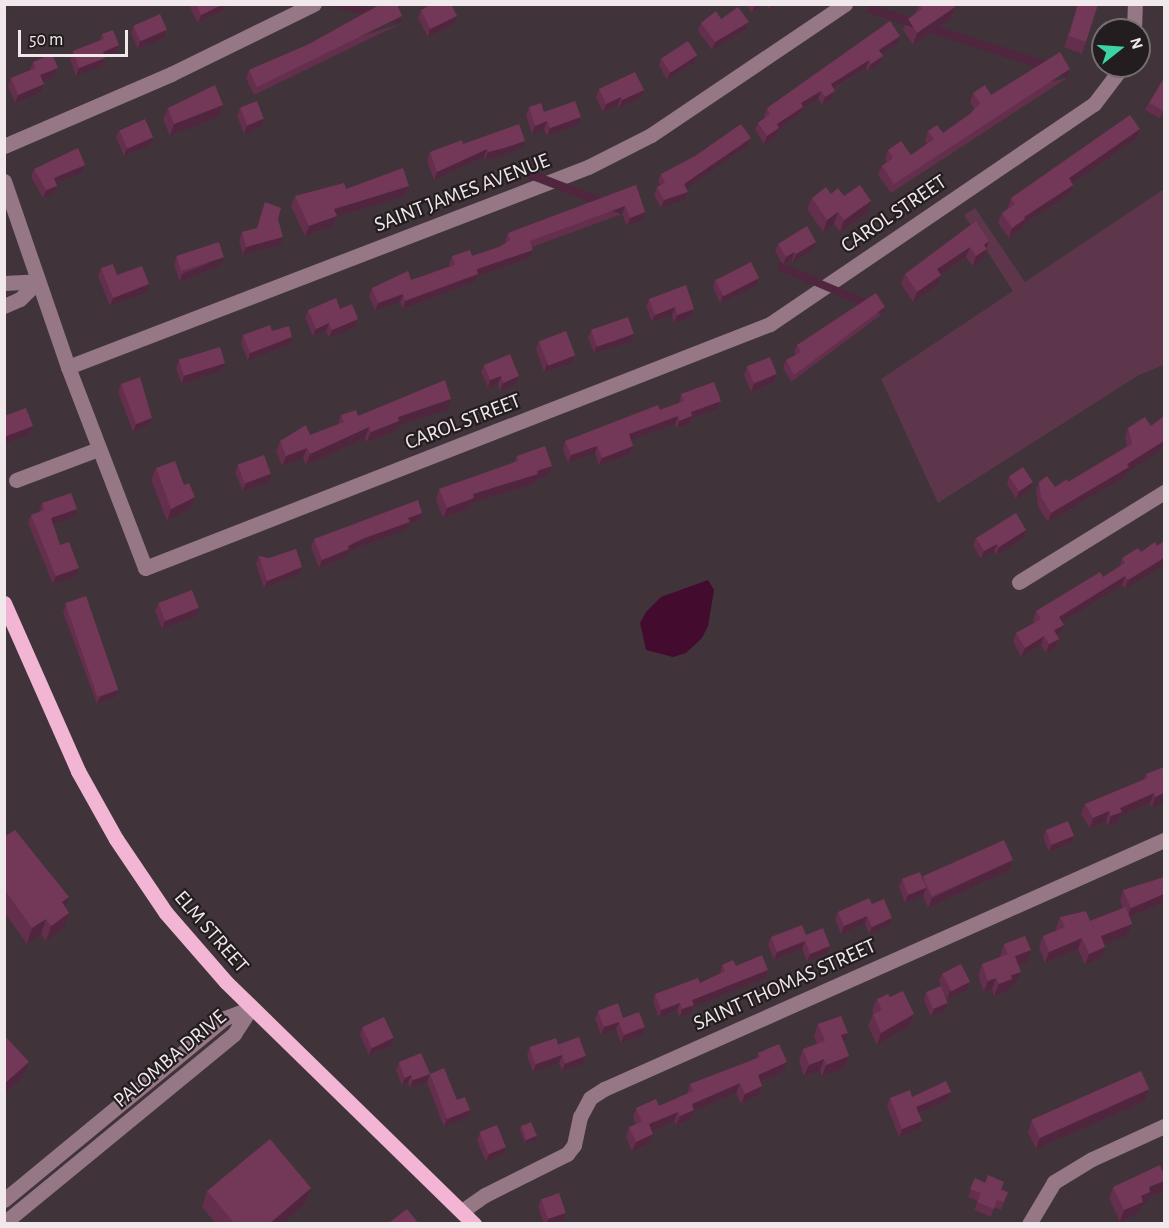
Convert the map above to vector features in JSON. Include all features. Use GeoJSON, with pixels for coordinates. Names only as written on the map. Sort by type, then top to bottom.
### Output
{"type":"FeatureCollection","features":[{"type":"Feature","properties":{"kind":"main road","name":"ELM STREET"},"geometry":{"type":"LineString","coordinates":[[4,603],[62,738],[116,839],[180,930],[251,1008],[474,1224]]}},
{"type":"Feature","properties":{"kind":"street"},"geometry":{"type":"LineString","coordinates":[[4,146],[171,74],[314,4]]}},
{"type":"Feature","properties":{"kind":"street","name":"SAINT JAMES AVENUE"},"geometry":{"type":"LineString","coordinates":[[68,367],[588,167],[651,135],[844,4]]}},
{"type":"Feature","properties":{"kind":"street","name":"CAROL STREET"},"geometry":{"type":"LineString","coordinates":[[4,181],[98,449],[146,568],[770,324],[1094,104],[1114,78]]}},
{"type":"Feature","properties":{"kind":"street"},"geometry":{"type":"LineString","coordinates":[[4,283],[39,281]]}},
{"type":"Feature","properties":{"kind":"street"},"geometry":{"type":"LineString","coordinates":[[4,306],[20,299],[39,281]]}},
{"type":"Feature","properties":{"kind":"street"},"geometry":{"type":"LineString","coordinates":[[16,480],[98,449]]}},
{"type":"Feature","properties":{"kind":"street"},"geometry":{"type":"LineString","coordinates":[[1019,582],[1164,492]]}},
{"type":"Feature","properties":{"kind":"street","name":"SAINT THOMAS STREET"},"geometry":{"type":"LineString","coordinates":[[462,1211],[485,1195],[567,1154],[574,1145],[580,1117],[590,1098],[604,1089],[1164,840]]}},
{"type":"Feature","properties":{"kind":"street","name":"PALOMBA DRIVE"},"geometry":{"type":"LineString","coordinates":[[4,1200],[225,1018],[251,1008]]}},
{"type":"Feature","properties":{"kind":"street","name":"PALOMBA DRIVE"},"geometry":{"type":"LineString","coordinates":[[4,1223],[234,1035],[251,1008]]}},
{"type":"Feature","properties":{"kind":"street"},"geometry":{"type":"LineString","coordinates":[[1029,1224],[1054,1182],[1092,1159],[1164,1126]]}},
{"type":"Feature","properties":{"kind":"shaded area"},"geometry":{"type":"Polygon","coordinates":[[[1164,189],[1164,365],[1139,375],[938,503],[881,379],[1013,291],[964,215],[975,208],[1025,282],[1164,189]]]}},
{"type":"Feature","properties":{"kind":"shaded area"},"geometry":{"type":"Polygon","coordinates":[[[708,580],[714,590],[708,626],[702,638],[686,653],[673,657],[646,650],[640,623],[646,612],[661,597],[708,580]]]}},
{"type":"Feature","properties":{"kind":"building"},"geometry":{"type":"Polygon","coordinates":[[[196,4],[223,4],[201,15],[196,4]]]}},
{"type":"Feature","properties":{"kind":"building"},"geometry":{"type":"Polygon","coordinates":[[[381,4],[397,4],[402,16],[257,87],[249,70],[309,44],[381,4]]]}},
{"type":"Feature","properties":{"kind":"building"},"geometry":{"type":"Polygon","coordinates":[[[432,4],[451,4],[457,16],[430,29],[421,10],[432,4]]]}},
{"type":"Feature","properties":{"kind":"building"},"geometry":{"type":"Polygon","coordinates":[[[919,4],[954,4],[955,7],[917,33],[908,19],[922,9],[919,4]]]}},
{"type":"Feature","properties":{"kind":"building"},"geometry":{"type":"Polygon","coordinates":[[[1078,4],[1098,4],[1094,18],[1091,18],[1086,42],[1069,36],[1078,4]]]}},
{"type":"Feature","properties":{"kind":"building"},"geometry":{"type":"Polygon","coordinates":[[[738,7],[749,22],[715,42],[701,23],[716,11],[721,19],[738,7]]]}},
{"type":"Feature","properties":{"kind":"building"},"geometry":{"type":"Polygon","coordinates":[[[160,14],[167,30],[140,41],[134,26],[160,14]]]}},
{"type":"Feature","properties":{"kind":"building"},"geometry":{"type":"Polygon","coordinates":[[[890,21],[900,36],[879,50],[883,56],[871,64],[869,60],[831,84],[835,91],[825,97],[821,91],[801,103],[803,107],[777,124],[779,128],[767,136],[758,123],[770,114],[767,108],[890,21]]]}},
{"type":"Feature","properties":{"kind":"building"},"geometry":{"type":"Polygon","coordinates":[[[113,30],[119,45],[103,52],[105,58],[79,68],[73,51],[104,39],[102,34],[113,30]]]}},
{"type":"Feature","properties":{"kind":"building"},"geometry":{"type":"Polygon","coordinates":[[[688,41],[697,55],[670,73],[661,58],[688,41]]]}},
{"type":"Feature","properties":{"kind":"building"},"geometry":{"type":"Polygon","coordinates":[[[1060,52],[1070,69],[894,184],[882,166],[893,158],[888,150],[901,141],[911,155],[934,139],[928,131],[937,125],[943,133],[970,114],[980,103],[973,93],[985,85],[991,95],[1060,52]]]}},
{"type":"Feature","properties":{"kind":"building"},"geometry":{"type":"Polygon","coordinates":[[[52,54],[58,68],[40,75],[44,84],[18,95],[11,78],[36,68],[33,62],[52,54]]]}},
{"type":"Feature","properties":{"kind":"building"},"geometry":{"type":"Polygon","coordinates":[[[635,72],[644,90],[606,104],[599,89],[635,72]]]}},
{"type":"Feature","properties":{"kind":"building"},"geometry":{"type":"Polygon","coordinates":[[[1164,78],[1164,108],[1163,111],[1149,103],[1164,78]]]}},
{"type":"Feature","properties":{"kind":"building"},"geometry":{"type":"Polygon","coordinates":[[[215,85],[223,105],[174,124],[168,108],[215,85]]]}},
{"type":"Feature","properties":{"kind":"building"},"geometry":{"type":"Polygon","coordinates":[[[257,101],[264,119],[247,125],[240,107],[257,101]]]}},
{"type":"Feature","properties":{"kind":"building"},"geometry":{"type":"Polygon","coordinates":[[[575,101],[581,117],[550,128],[547,121],[535,126],[529,107],[541,103],[544,112],[575,101]]]}},
{"type":"Feature","properties":{"kind":"building"},"geometry":{"type":"Polygon","coordinates":[[[1130,115],[1140,129],[1069,178],[1073,185],[1024,217],[1025,219],[1012,228],[1002,213],[1015,204],[1011,198],[1130,115]]]}},
{"type":"Feature","properties":{"kind":"building"},"geometry":{"type":"Polygon","coordinates":[[[145,119],[153,137],[128,149],[119,130],[145,119]]]}},
{"type":"Feature","properties":{"kind":"building"},"geometry":{"type":"Polygon","coordinates":[[[519,124],[525,141],[488,152],[487,149],[437,172],[430,152],[462,140],[463,144],[519,124]]]}},
{"type":"Feature","properties":{"kind":"building"},"geometry":{"type":"Polygon","coordinates":[[[741,124],[751,138],[684,184],[688,192],[664,200],[657,187],[665,183],[661,174],[695,156],[741,124]]]}},
{"type":"Feature","properties":{"kind":"building"},"geometry":{"type":"Polygon","coordinates":[[[78,148],[85,165],[54,178],[57,186],[46,190],[34,169],[78,148]]]}},
{"type":"Feature","properties":{"kind":"building"},"geometry":{"type":"Polygon","coordinates":[[[403,168],[409,186],[334,209],[337,216],[309,226],[295,196],[344,183],[346,189],[403,168]]]}},
{"type":"Feature","properties":{"kind":"building"},"geometry":{"type":"Polygon","coordinates":[[[636,185],[645,212],[630,218],[625,206],[530,241],[533,250],[477,269],[478,274],[405,301],[403,294],[378,303],[372,288],[408,271],[411,280],[455,265],[452,256],[470,250],[472,256],[499,247],[510,240],[508,233],[636,185]]]}},
{"type":"Feature","properties":{"kind":"building"},"geometry":{"type":"Polygon","coordinates":[[[860,185],[871,201],[844,220],[838,212],[827,220],[812,198],[826,187],[831,194],[838,188],[844,196],[860,185]]]}},
{"type":"Feature","properties":{"kind":"building"},"geometry":{"type":"Polygon","coordinates":[[[265,202],[281,208],[278,219],[283,237],[246,247],[242,232],[257,228],[265,202]]]}},
{"type":"Feature","properties":{"kind":"building"},"geometry":{"type":"Polygon","coordinates":[[[976,221],[989,241],[984,245],[987,249],[976,256],[970,247],[937,269],[941,275],[917,292],[905,274],[976,221]]]}},
{"type":"Feature","properties":{"kind":"building"},"geometry":{"type":"Polygon","coordinates":[[[807,226],[816,242],[786,257],[778,244],[807,226]]]}},
{"type":"Feature","properties":{"kind":"building"},"geometry":{"type":"Polygon","coordinates":[[[219,242],[224,257],[181,271],[176,256],[219,242]]]}},
{"type":"Feature","properties":{"kind":"building"},"geometry":{"type":"Polygon","coordinates":[[[751,262],[759,278],[724,296],[715,280],[751,262]]]}},
{"type":"Feature","properties":{"kind":"building"},"geometry":{"type":"Polygon","coordinates":[[[113,264],[117,275],[142,266],[149,284],[113,298],[101,268],[113,264]]]}},
{"type":"Feature","properties":{"kind":"building"},"geometry":{"type":"Polygon","coordinates":[[[686,285],[694,309],[677,315],[675,307],[655,315],[649,299],[686,285]]]}},
{"type":"Feature","properties":{"kind":"building"},"geometry":{"type":"Polygon","coordinates":[[[876,293],[885,307],[794,375],[786,360],[801,352],[797,345],[876,293]]]}},
{"type":"Feature","properties":{"kind":"building"},"geometry":{"type":"Polygon","coordinates":[[[336,298],[340,309],[352,304],[358,319],[332,330],[329,323],[316,329],[308,310],[336,298]]]}},
{"type":"Feature","properties":{"kind":"building"},"geometry":{"type":"Polygon","coordinates":[[[628,317],[634,334],[597,347],[591,330],[628,317]]]}},
{"type":"Feature","properties":{"kind":"building"},"geometry":{"type":"Polygon","coordinates":[[[270,325],[272,331],[289,326],[292,337],[250,353],[243,335],[270,325]]]}},
{"type":"Feature","properties":{"kind":"building"},"geometry":{"type":"Polygon","coordinates":[[[566,331],[575,355],[548,366],[539,341],[566,331]]]}},
{"type":"Feature","properties":{"kind":"building"},"geometry":{"type":"Polygon","coordinates":[[[220,347],[225,363],[184,376],[179,360],[220,347]]]}},
{"type":"Feature","properties":{"kind":"building"},"geometry":{"type":"Polygon","coordinates":[[[510,354],[519,376],[503,383],[501,376],[490,380],[484,365],[510,354]]]}},
{"type":"Feature","properties":{"kind":"building"},"geometry":{"type":"Polygon","coordinates":[[[770,357],[777,374],[754,383],[747,366],[770,357]]]}},
{"type":"Feature","properties":{"kind":"building"},"geometry":{"type":"Polygon","coordinates":[[[140,377],[152,418],[136,424],[121,384],[140,377]]]}},
{"type":"Feature","properties":{"kind":"building"},"geometry":{"type":"Polygon","coordinates":[[[445,380],[451,399],[398,417],[399,421],[371,432],[369,427],[310,454],[307,448],[286,456],[280,441],[306,425],[310,435],[344,422],[341,415],[356,410],[358,416],[445,380]]]}},
{"type":"Feature","properties":{"kind":"building"},"geometry":{"type":"Polygon","coordinates":[[[714,382],[721,401],[691,412],[692,416],[679,421],[678,416],[629,434],[633,446],[602,458],[597,446],[571,455],[565,441],[658,405],[660,410],[684,401],[681,394],[714,382]]]}},
{"type":"Feature","properties":{"kind":"building"},"geometry":{"type":"Polygon","coordinates":[[[26,408],[33,426],[4,437],[4,416],[26,408]]]}},
{"type":"Feature","properties":{"kind":"building"},"geometry":{"type":"Polygon","coordinates":[[[1164,416],[1164,441],[1127,464],[1129,467],[1051,513],[1041,497],[1039,482],[1047,476],[1055,487],[1067,479],[1068,482],[1132,444],[1128,428],[1145,417],[1151,426],[1164,416]]]}},
{"type":"Feature","properties":{"kind":"building"},"geometry":{"type":"Polygon","coordinates":[[[545,446],[552,466],[537,471],[538,474],[473,494],[474,498],[447,508],[439,489],[518,461],[517,456],[545,446]]]}},
{"type":"Feature","properties":{"kind":"building"},"geometry":{"type":"Polygon","coordinates":[[[264,455],[271,474],[245,483],[238,465],[264,455]]]}},
{"type":"Feature","properties":{"kind":"building"},"geometry":{"type":"Polygon","coordinates":[[[175,461],[184,485],[189,483],[195,497],[171,509],[156,468],[175,461]]]}},
{"type":"Feature","properties":{"kind":"building"},"geometry":{"type":"Polygon","coordinates":[[[1023,467],[1033,482],[1019,491],[1009,477],[1023,467]]]}},
{"type":"Feature","properties":{"kind":"building"},"geometry":{"type":"Polygon","coordinates":[[[71,493],[77,509],[51,518],[60,545],[69,542],[79,568],[56,576],[31,515],[44,510],[42,503],[71,493]]]}},
{"type":"Feature","properties":{"kind":"building"},"geometry":{"type":"Polygon","coordinates":[[[418,500],[422,513],[408,518],[410,522],[362,539],[348,546],[349,549],[322,560],[314,539],[418,500]]]}},
{"type":"Feature","properties":{"kind":"building"},"geometry":{"type":"Polygon","coordinates":[[[1016,513],[1026,530],[999,547],[997,544],[984,551],[976,538],[1016,513]]]}},
{"type":"Feature","properties":{"kind":"building"},"geometry":{"type":"Polygon","coordinates":[[[1164,541],[1164,558],[1128,580],[1125,576],[1059,617],[1064,625],[1054,630],[1059,639],[1049,644],[1044,636],[1025,648],[1016,633],[1041,619],[1036,611],[1100,572],[1103,577],[1125,563],[1122,558],[1138,548],[1141,552],[1155,542],[1157,546],[1164,541]]]}},
{"type":"Feature","properties":{"kind":"building"},"geometry":{"type":"Polygon","coordinates":[[[296,549],[302,567],[267,581],[259,556],[269,558],[296,549]]]}},
{"type":"Feature","properties":{"kind":"building"},"geometry":{"type":"Polygon","coordinates":[[[192,590],[199,608],[165,621],[158,603],[192,590]]]}},
{"type":"Feature","properties":{"kind":"building"},"geometry":{"type":"Polygon","coordinates":[[[86,596],[118,690],[97,697],[65,603],[86,596]]]}},
{"type":"Feature","properties":{"kind":"building"},"geometry":{"type":"Polygon","coordinates":[[[1164,767],[1164,793],[1155,797],[1154,793],[1120,808],[1122,812],[1111,816],[1109,811],[1093,818],[1085,804],[1148,778],[1146,774],[1164,767]]]}},
{"type":"Feature","properties":{"kind":"building"},"geometry":{"type":"Polygon","coordinates":[[[1068,821],[1074,836],[1052,845],[1046,830],[1068,821]]]}},
{"type":"Feature","properties":{"kind":"building"},"geometry":{"type":"Polygon","coordinates":[[[15,830],[69,897],[62,902],[69,913],[51,926],[46,919],[32,928],[4,889],[4,837],[15,830]]]}},
{"type":"Feature","properties":{"kind":"building"},"geometry":{"type":"Polygon","coordinates":[[[1004,840],[1013,860],[932,896],[923,876],[1004,840]]]}},
{"type":"Feature","properties":{"kind":"building"},"geometry":{"type":"Polygon","coordinates":[[[920,872],[926,888],[908,895],[902,879],[920,872]]]}},
{"type":"Feature","properties":{"kind":"building"},"geometry":{"type":"Polygon","coordinates":[[[1164,877],[1164,894],[1131,908],[1123,890],[1164,877]]]}},
{"type":"Feature","properties":{"kind":"building"},"geometry":{"type":"Polygon","coordinates":[[[869,898],[872,904],[884,899],[892,918],[872,927],[867,916],[844,926],[838,912],[869,898]]]}},
{"type":"Feature","properties":{"kind":"building"},"geometry":{"type":"Polygon","coordinates":[[[1126,907],[1132,924],[1101,936],[1105,947],[1089,954],[1082,938],[1049,952],[1043,936],[1065,927],[1060,917],[1086,911],[1090,921],[1126,907]]]}},
{"type":"Feature","properties":{"kind":"building"},"geometry":{"type":"Polygon","coordinates":[[[802,925],[806,935],[823,928],[830,946],[810,954],[805,941],[777,952],[771,937],[802,925]]]}},
{"type":"Feature","properties":{"kind":"building"},"geometry":{"type":"Polygon","coordinates":[[[1025,936],[1031,950],[1015,956],[1021,972],[1011,975],[1012,979],[999,984],[996,978],[988,981],[982,964],[1008,954],[1004,944],[1025,936]]]}},
{"type":"Feature","properties":{"kind":"building"},"geometry":{"type":"Polygon","coordinates":[[[762,955],[768,970],[692,1000],[694,1005],[682,1009],[680,1003],[661,1010],[655,994],[698,978],[700,983],[725,971],[722,965],[733,960],[736,966],[762,955]]]}},
{"type":"Feature","properties":{"kind":"building"},"geometry":{"type":"Polygon","coordinates":[[[961,964],[970,982],[951,991],[942,974],[961,964]]]}},
{"type":"Feature","properties":{"kind":"building"},"geometry":{"type":"Polygon","coordinates":[[[941,986],[948,1003],[933,1009],[926,992],[941,986]]]}},
{"type":"Feature","properties":{"kind":"building"},"geometry":{"type":"Polygon","coordinates":[[[903,991],[914,1014],[881,1033],[873,1014],[882,1010],[877,999],[888,994],[890,997],[903,991]]]}},
{"type":"Feature","properties":{"kind":"building"},"geometry":{"type":"Polygon","coordinates":[[[618,1003],[623,1018],[639,1012],[645,1027],[624,1035],[619,1022],[604,1027],[598,1011],[618,1003]]]}},
{"type":"Feature","properties":{"kind":"building"},"geometry":{"type":"Polygon","coordinates":[[[841,1016],[848,1033],[841,1035],[849,1056],[826,1065],[824,1059],[809,1065],[803,1049],[825,1041],[818,1024],[841,1016]]]}},
{"type":"Feature","properties":{"kind":"building"},"geometry":{"type":"Polygon","coordinates":[[[384,1017],[394,1038],[372,1048],[362,1027],[384,1017]]]}},
{"type":"Feature","properties":{"kind":"building"},"geometry":{"type":"Polygon","coordinates":[[[4,1035],[29,1062],[4,1084],[4,1035]]]}},
{"type":"Feature","properties":{"kind":"building"},"geometry":{"type":"Polygon","coordinates":[[[579,1037],[586,1056],[565,1063],[558,1045],[579,1037]]]}},
{"type":"Feature","properties":{"kind":"building"},"geometry":{"type":"Polygon","coordinates":[[[556,1038],[562,1055],[535,1064],[530,1047],[556,1038]]]}},
{"type":"Feature","properties":{"kind":"building"},"geometry":{"type":"Polygon","coordinates":[[[779,1044],[787,1062],[758,1075],[762,1086],[745,1094],[740,1083],[692,1104],[694,1110],[680,1116],[678,1112],[649,1124],[653,1134],[636,1142],[629,1127],[642,1122],[636,1108],[656,1099],[659,1106],[693,1091],[690,1084],[760,1057],[758,1053],[779,1044]]]}},
{"type":"Feature","properties":{"kind":"building"},"geometry":{"type":"Polygon","coordinates":[[[421,1053],[430,1074],[413,1080],[411,1075],[405,1078],[399,1062],[421,1053]]]}},
{"type":"Feature","properties":{"kind":"building"},"geometry":{"type":"Polygon","coordinates":[[[444,1068],[457,1100],[465,1097],[470,1110],[447,1119],[430,1074],[444,1068]]]}},
{"type":"Feature","properties":{"kind":"building"},"geometry":{"type":"Polygon","coordinates":[[[1141,1071],[1149,1089],[1040,1138],[1031,1120],[1141,1071]]]}},
{"type":"Feature","properties":{"kind":"building"},"geometry":{"type":"Polygon","coordinates":[[[946,1081],[951,1092],[916,1107],[922,1121],[902,1129],[890,1098],[910,1090],[912,1097],[946,1081]]]}},
{"type":"Feature","properties":{"kind":"building"},"geometry":{"type":"Polygon","coordinates":[[[531,1122],[537,1136],[527,1140],[521,1126],[531,1122]]]}},
{"type":"Feature","properties":{"kind":"building"},"geometry":{"type":"Polygon","coordinates":[[[497,1125],[506,1147],[488,1154],[479,1132],[497,1125]]]}},
{"type":"Feature","properties":{"kind":"building"},"geometry":{"type":"Polygon","coordinates":[[[270,1139],[311,1188],[269,1224],[235,1224],[207,1191],[270,1139]]]}},
{"type":"Feature","properties":{"kind":"building"},"geometry":{"type":"Polygon","coordinates":[[[1160,1165],[1164,1181],[1149,1187],[1150,1192],[1141,1196],[1143,1202],[1124,1210],[1113,1187],[1160,1165]]]}},
{"type":"Feature","properties":{"kind":"building"},"geometry":{"type":"Polygon","coordinates":[[[988,1175],[1004,1182],[1001,1190],[1008,1192],[1004,1202],[997,1200],[994,1209],[977,1202],[981,1193],[970,1189],[975,1178],[985,1183],[988,1175]]]}},
{"type":"Feature","properties":{"kind":"building"},"geometry":{"type":"Polygon","coordinates":[[[559,1193],[566,1213],[548,1219],[541,1199],[559,1193]]]}},
{"type":"Feature","properties":{"kind":"building"},"geometry":{"type":"Polygon","coordinates":[[[407,1209],[419,1224],[391,1224],[390,1222],[407,1209]]]}}]}
